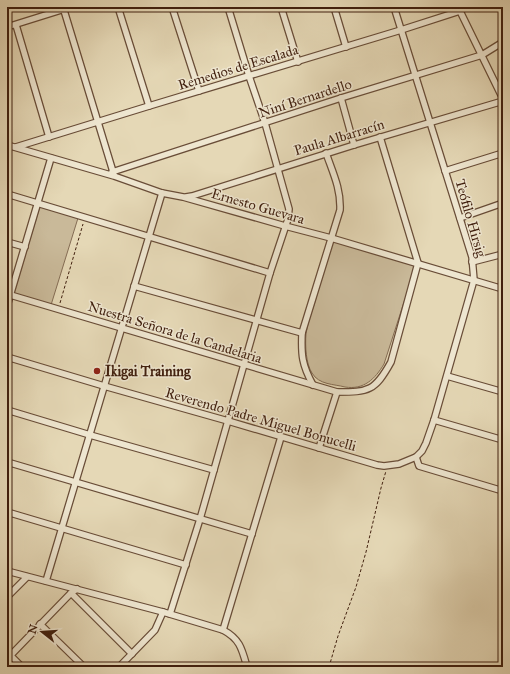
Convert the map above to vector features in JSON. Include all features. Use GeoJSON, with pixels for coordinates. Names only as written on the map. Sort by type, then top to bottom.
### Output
{"type":"FeatureCollection","features":[{"type":"Feature","properties":{"kind":"street"},"geometry":{"type":"LineString","coordinates":[[7,27],[71,7]]}},
{"type":"Feature","properties":{"kind":"street"},"geometry":{"type":"LineString","coordinates":[[118,7],[149,106]]}},
{"type":"Feature","properties":{"kind":"street"},"geometry":{"type":"LineString","coordinates":[[172,7],[199,91]]}},
{"type":"Feature","properties":{"kind":"street"},"geometry":{"type":"LineString","coordinates":[[170,614],[200,519],[270,273],[288,219],[289,209],[265,123],[228,7]]}},
{"type":"Feature","properties":{"kind":"street"},"geometry":{"type":"LineString","coordinates":[[281,7],[298,62]]}},
{"type":"Feature","properties":{"kind":"street"},"geometry":{"type":"LineString","coordinates":[[334,7],[346,47]]}},
{"type":"Feature","properties":{"kind":"street","name":"Teófilo Hirsig"},"geometry":{"type":"LineString","coordinates":[[394,7],[472,257],[474,280],[434,420],[426,443],[422,451],[416,457]]}},
{"type":"Feature","properties":{"kind":"street","name":"Remedios de Escalada"},"geometry":{"type":"LineString","coordinates":[[16,147],[402,30],[466,7]]}},
{"type":"Feature","properties":{"kind":"street"},"geometry":{"type":"LineString","coordinates":[[64,8],[113,174]]}},
{"type":"Feature","properties":{"kind":"street"},"geometry":{"type":"LineString","coordinates":[[459,9],[503,100]]}},
{"type":"Feature","properties":{"kind":"street"},"geometry":{"type":"LineString","coordinates":[[16,25],[49,137]]}},
{"type":"Feature","properties":{"kind":"street","name":"Niní Bernardello"},"geometry":{"type":"LineString","coordinates":[[113,174],[341,98],[482,55],[503,42]]}},
{"type":"Feature","properties":{"kind":"street"},"geometry":{"type":"LineString","coordinates":[[341,98],[354,145]]}},
{"type":"Feature","properties":{"kind":"street","name":"Paula Albarracín"},"geometry":{"type":"LineString","coordinates":[[183,197],[192,196],[326,153],[503,100]]}},
{"type":"Feature","properties":{"kind":"street"},"geometry":{"type":"LineString","coordinates":[[380,137],[418,263]]}},
{"type":"Feature","properties":{"kind":"street","name":"Ernesto Guevara"},"geometry":{"type":"LineString","coordinates":[[7,145],[113,174],[162,193],[183,197],[331,238],[503,288]]}},
{"type":"Feature","properties":{"kind":"street"},"geometry":{"type":"LineString","coordinates":[[312,385],[306,374],[302,361],[302,333],[340,210],[339,191],[326,153]]}},
{"type":"Feature","properties":{"kind":"street"},"geometry":{"type":"LineString","coordinates":[[445,171],[503,153]]}},
{"type":"Feature","properties":{"kind":"street"},"geometry":{"type":"LineString","coordinates":[[7,306],[9,294],[38,203],[50,158]]}},
{"type":"Feature","properties":{"kind":"street"},"geometry":{"type":"LineString","coordinates":[[46,581],[162,193]]}},
{"type":"Feature","properties":{"kind":"street"},"geometry":{"type":"LineString","coordinates":[[7,194],[270,273]]}},
{"type":"Feature","properties":{"kind":"street"},"geometry":{"type":"LineString","coordinates":[[460,218],[503,203]]}},
{"type":"Feature","properties":{"kind":"street"},"geometry":{"type":"LineString","coordinates":[[7,242],[24,247]]}},
{"type":"Feature","properties":{"kind":"street"},"geometry":{"type":"LineString","coordinates":[[472,262],[503,254]]}},
{"type":"Feature","properties":{"kind":"street","name":"Nuestra Señora de la Candelaria"},"geometry":{"type":"LineString","coordinates":[[9,294],[312,385],[337,392],[357,392],[368,390],[378,383],[385,374],[391,362],[418,263]]}},
{"type":"Feature","properties":{"kind":"street"},"geometry":{"type":"LineString","coordinates":[[134,286],[302,333]]}},
{"type":"Feature","properties":{"kind":"street","name":"Reverendo Padre Miguel Bonucelli"},"geometry":{"type":"LineString","coordinates":[[7,357],[377,465],[399,464],[416,457]]}},
{"type":"Feature","properties":{"kind":"street"},"geometry":{"type":"LineString","coordinates":[[447,376],[503,392]]}},
{"type":"Feature","properties":{"kind":"street"},"geometry":{"type":"LineString","coordinates":[[319,448],[337,392]]}},
{"type":"Feature","properties":{"kind":"street"},"geometry":{"type":"LineString","coordinates":[[7,410],[214,470]]}},
{"type":"Feature","properties":{"kind":"street"},"geometry":{"type":"LineString","coordinates":[[434,420],[503,440]]}},
{"type":"Feature","properties":{"kind":"street"},"geometry":{"type":"LineString","coordinates":[[223,630],[281,437]]}},
{"type":"Feature","properties":{"kind":"street"},"geometry":{"type":"LineString","coordinates":[[416,457],[418,466],[503,491]]}},
{"type":"Feature","properties":{"kind":"street"},"geometry":{"type":"LineString","coordinates":[[7,462],[252,534]]}},
{"type":"Feature","properties":{"kind":"street"},"geometry":{"type":"LineString","coordinates":[[7,512],[186,565]]}},
{"type":"Feature","properties":{"kind":"street"},"geometry":{"type":"LineString","coordinates":[[7,571],[163,612],[223,630],[238,642],[247,667]]}},
{"type":"Feature","properties":{"kind":"street"},"geometry":{"type":"LineString","coordinates":[[7,597],[27,577]]}},
{"type":"Feature","properties":{"kind":"street"},"geometry":{"type":"LineString","coordinates":[[22,667],[8,656],[71,593],[77,589]]}},
{"type":"Feature","properties":{"kind":"street"},"geometry":{"type":"LineString","coordinates":[[71,593],[132,654]]}},
{"type":"Feature","properties":{"kind":"street"},"geometry":{"type":"LineString","coordinates":[[119,667],[155,630],[163,612]]}},
{"type":"Feature","properties":{"kind":"street"},"geometry":{"type":"LineString","coordinates":[[40,624],[84,667]]}},
{"type":"Feature","properties":{"kind":"path"},"geometry":{"type":"LineString","coordinates":[[58,309],[85,217]]}},
{"type":"Feature","properties":{"kind":"path"},"geometry":{"type":"LineString","coordinates":[[329,667],[338,636],[356,587],[381,488],[389,465]]}},
{"type":"Feature","properties":{"kind":"shaded area"},"geometry":{"type":"Polygon","coordinates":[[[40,206],[78,218],[51,305],[14,293],[40,206]]]}},
{"type":"Feature","properties":{"kind":"shaded area"},"geometry":{"type":"Polygon","coordinates":[[[333,240],[416,265],[384,364],[373,379],[358,387],[345,387],[319,380],[312,373],[306,355],[307,327],[333,240]]]}},
{"type":"Feature","properties":{"kind":"place","name":"Ikigai Training"},"geometry":{"type":"Point","coordinates":[97,371]}}]}
